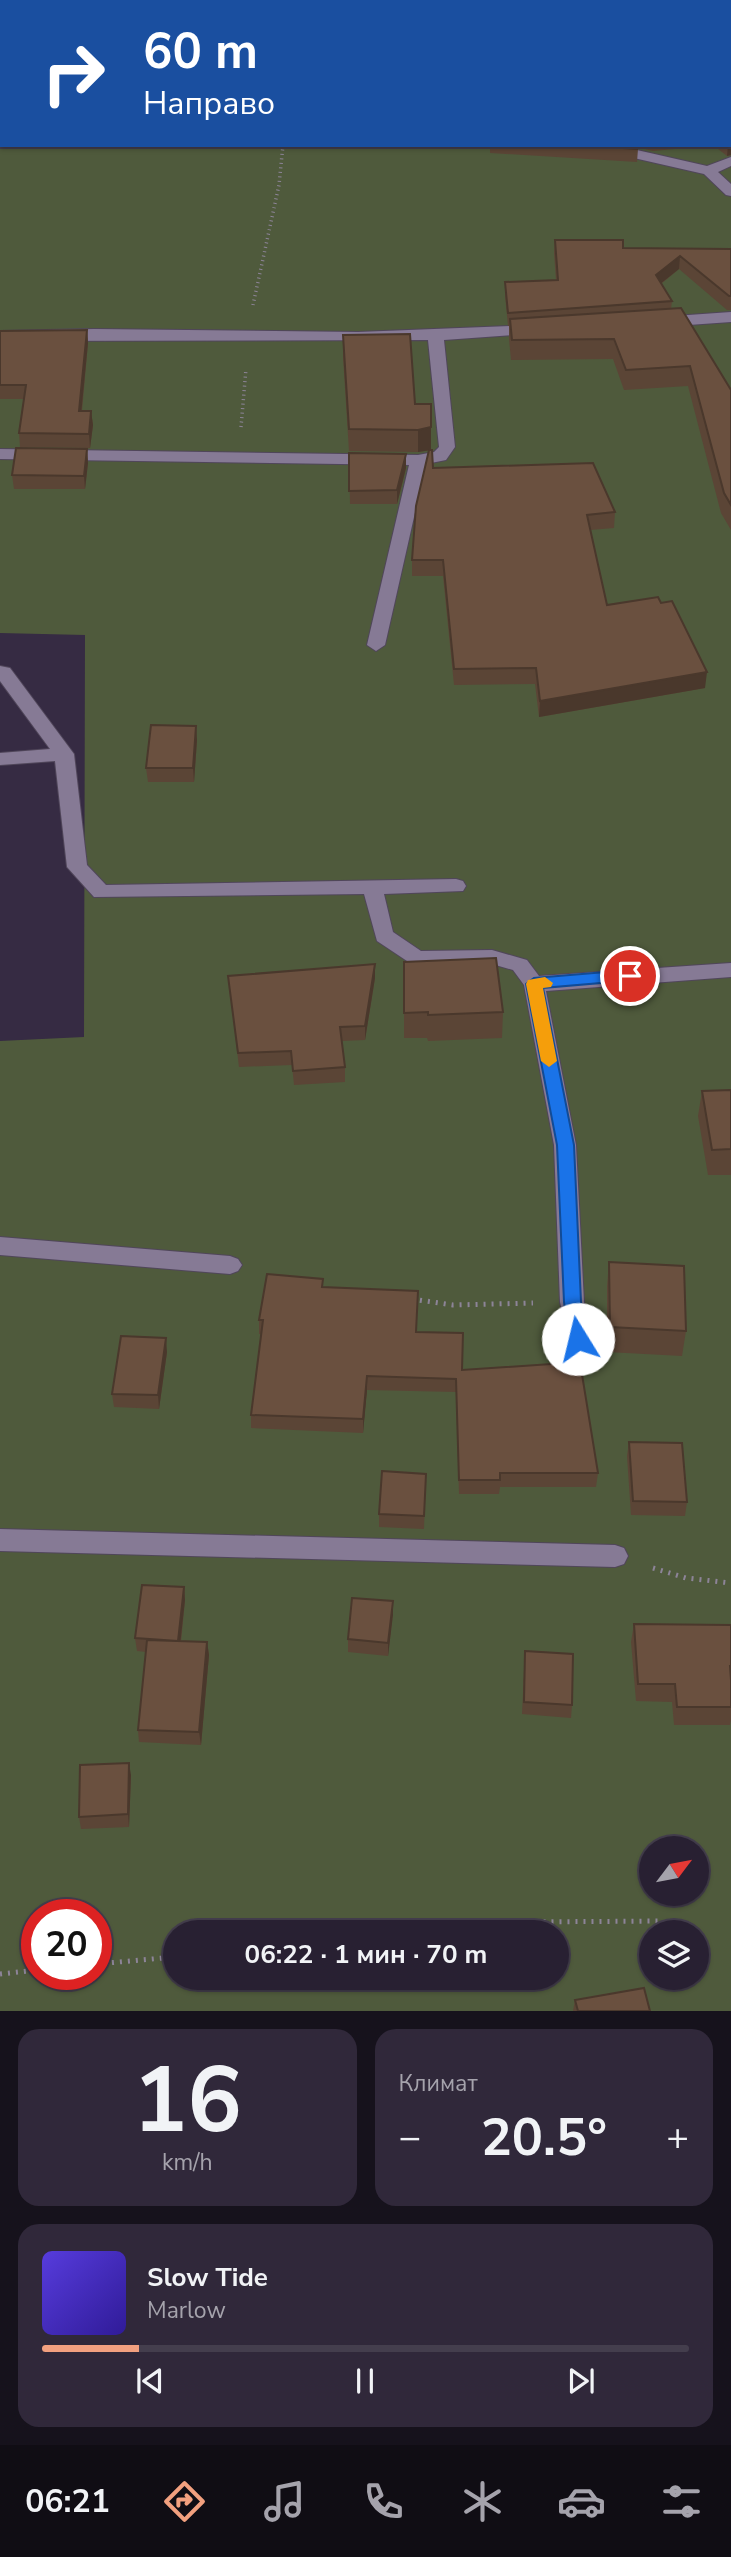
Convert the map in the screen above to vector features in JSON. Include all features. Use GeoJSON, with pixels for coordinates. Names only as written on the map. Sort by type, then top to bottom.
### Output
{"type":"FeatureCollection","features":[{"type":"Feature","properties":{"kind":"lane"},"geometry":{"type":"LineString","coordinates":[[604,147],[709,171],[731,192]]}},
{"type":"Feature","properties":{"kind":"lane"},"geometry":{"type":"LineString","coordinates":[[709,171],[731,161]]}},
{"type":"Feature","properties":{"kind":"lane"},"geometry":{"type":"LineString","coordinates":[[637,323],[731,317]]}},
{"type":"Feature","properties":{"kind":"lane"},"geometry":{"type":"LineString","coordinates":[[0,336],[112,333],[249,337],[436,337],[557,329]]}},
{"type":"Feature","properties":{"kind":"lane"},"geometry":{"type":"LineString","coordinates":[[0,454],[418,460],[440,456],[447,447],[436,337]]}},
{"type":"Feature","properties":{"kind":"lane"},"geometry":{"type":"LineString","coordinates":[[376,645],[418,460]]}},
{"type":"Feature","properties":{"kind":"lane"},"geometry":{"type":"LineString","coordinates":[[0,673],[3,672],[64,754],[77,867],[102,892],[456,886]]}},
{"type":"Feature","properties":{"kind":"lane"},"geometry":{"type":"LineString","coordinates":[[0,759],[64,754]]}},
{"type":"Feature","properties":{"kind":"lane"},"geometry":{"type":"LineString","coordinates":[[373,888],[384,936],[417,958],[492,957],[520,965],[534,984],[565,1145],[572,1302],[578,1339]]}},
{"type":"Feature","properties":{"kind":"lane"},"geometry":{"type":"LineString","coordinates":[[534,984],[731,970]]}},
{"type":"Feature","properties":{"kind":"lane"},"geometry":{"type":"LineString","coordinates":[[0,1246],[230,1265]]}},
{"type":"Feature","properties":{"kind":"lane"},"geometry":{"type":"LineString","coordinates":[[0,1539],[615,1556]]}},
{"type":"Feature","properties":{"kind":"path"},"geometry":{"type":"LineString","coordinates":[[398,1297],[453,1305],[572,1302]]}},
{"type":"Feature","properties":{"kind":"path"},"geometry":{"type":"LineString","coordinates":[[615,1556],[686,1578],[731,1583]]}},
{"type":"Feature","properties":{"kind":"path"},"geometry":{"type":"LineString","coordinates":[[569,1922],[639,1921]]}},
{"type":"Feature","properties":{"kind":"path"},"geometry":{"type":"LineString","coordinates":[[112,1963],[163,1958]]}},
{"type":"Feature","properties":{"kind":"path"},"geometry":{"type":"LineString","coordinates":[[0,1974],[21,1972]]}},
{"type":"Feature","properties":{"kind":"green space"},"geometry":{"type":"Polygon","coordinates":[[[0,147],[731,147],[731,2011],[0,2011],[0,1041],[84,1037],[85,635],[0,633],[0,147]]]}},
{"type":"Feature","properties":{"kind":"building"},"geometry":{"type":"Polygon","coordinates":[[[555,240],[623,240],[623,248],[731,249],[731,296],[680,256],[656,275],[672,301],[508,313],[505,282],[558,280],[555,240]]]}},
{"type":"Feature","properties":{"kind":"building"},"geometry":{"type":"Polygon","coordinates":[[[681,308],[731,390],[731,505],[724,493],[690,366],[626,370],[614,339],[512,340],[510,319],[681,308]]]}},
{"type":"Feature","properties":{"kind":"building"},"geometry":{"type":"Polygon","coordinates":[[[87,330],[79,411],[91,411],[89,434],[19,433],[26,385],[0,385],[0,331],[87,330]]]}},
{"type":"Feature","properties":{"kind":"building"},"geometry":{"type":"Polygon","coordinates":[[[410,334],[415,404],[431,404],[431,427],[418,430],[349,429],[343,335],[410,334]]]}},
{"type":"Feature","properties":{"kind":"building"},"geometry":{"type":"Polygon","coordinates":[[[16,448],[87,449],[84,476],[12,475],[16,448]]]}},
{"type":"Feature","properties":{"kind":"building"},"geometry":{"type":"Polygon","coordinates":[[[429,450],[432,450],[433,468],[593,463],[615,512],[587,515],[607,605],[658,597],[661,603],[672,601],[707,672],[540,701],[536,668],[454,669],[443,560],[412,560],[416,506],[429,450]]]}},
{"type":"Feature","properties":{"kind":"building"},"geometry":{"type":"Polygon","coordinates":[[[349,453],[406,454],[397,490],[349,491],[349,453]]]}},
{"type":"Feature","properties":{"kind":"building"},"geometry":{"type":"Polygon","coordinates":[[[151,725],[196,726],[193,768],[146,768],[151,725]]]}},
{"type":"Feature","properties":{"kind":"building"},"geometry":{"type":"Polygon","coordinates":[[[496,958],[503,1012],[428,1015],[428,1012],[404,1013],[404,962],[496,958]]]}},
{"type":"Feature","properties":{"kind":"building"},"geometry":{"type":"Polygon","coordinates":[[[375,964],[365,1026],[340,1027],[345,1067],[293,1071],[291,1051],[238,1053],[228,976],[375,964]]]}},
{"type":"Feature","properties":{"kind":"building"},"geometry":{"type":"Polygon","coordinates":[[[731,1090],[731,1149],[712,1150],[702,1091],[731,1090]]]}},
{"type":"Feature","properties":{"kind":"building"},"geometry":{"type":"Polygon","coordinates":[[[609,1262],[684,1266],[686,1331],[610,1327],[609,1262]]]}},
{"type":"Feature","properties":{"kind":"building"},"geometry":{"type":"Polygon","coordinates":[[[267,1274],[323,1279],[322,1287],[418,1291],[416,1332],[463,1333],[462,1370],[580,1362],[598,1473],[500,1473],[500,1480],[459,1480],[456,1379],[367,1376],[363,1419],[251,1415],[263,1320],[259,1320],[267,1274]]]}},
{"type":"Feature","properties":{"kind":"building"},"geometry":{"type":"Polygon","coordinates":[[[121,1336],[166,1338],[158,1395],[112,1394],[121,1336]]]}},
{"type":"Feature","properties":{"kind":"building"},"geometry":{"type":"Polygon","coordinates":[[[629,1442],[682,1443],[687,1502],[633,1501],[629,1442]]]}},
{"type":"Feature","properties":{"kind":"building"},"geometry":{"type":"Polygon","coordinates":[[[382,1471],[426,1474],[424,1516],[379,1514],[382,1471]]]}},
{"type":"Feature","properties":{"kind":"building"},"geometry":{"type":"Polygon","coordinates":[[[142,1585],[184,1587],[178,1641],[135,1638],[142,1585]]]}},
{"type":"Feature","properties":{"kind":"building"},"geometry":{"type":"Polygon","coordinates":[[[352,1598],[393,1601],[388,1643],[348,1639],[352,1598]]]}},
{"type":"Feature","properties":{"kind":"building"},"geometry":{"type":"Polygon","coordinates":[[[634,1624],[731,1625],[731,1707],[677,1707],[675,1684],[638,1684],[634,1624]]]}},
{"type":"Feature","properties":{"kind":"building"},"geometry":{"type":"Polygon","coordinates":[[[147,1640],[207,1642],[199,1732],[138,1730],[147,1640]]]}},
{"type":"Feature","properties":{"kind":"building"},"geometry":{"type":"Polygon","coordinates":[[[525,1651],[573,1654],[572,1705],[524,1702],[525,1651]]]}},
{"type":"Feature","properties":{"kind":"building"},"geometry":{"type":"Polygon","coordinates":[[[129,1763],[128,1814],[79,1817],[80,1765],[129,1763]]]}},
{"type":"Feature","properties":{"kind":"building"},"geometry":{"type":"Polygon","coordinates":[[[639,1989],[645,1990],[650,2011],[578,2011],[575,2000],[639,1989]]]}},
{"type":"Feature","properties":{"kind":"slow traffic"},"geometry":{"type":"LineString","coordinates":[[545,983],[534,984],[549,1061]]}},
{"type":"Feature","properties":{"kind":"route"},"geometry":{"type":"LineString","coordinates":[[578,1339],[572,1302],[565,1145],[534,984],[630,976]]}}]}
